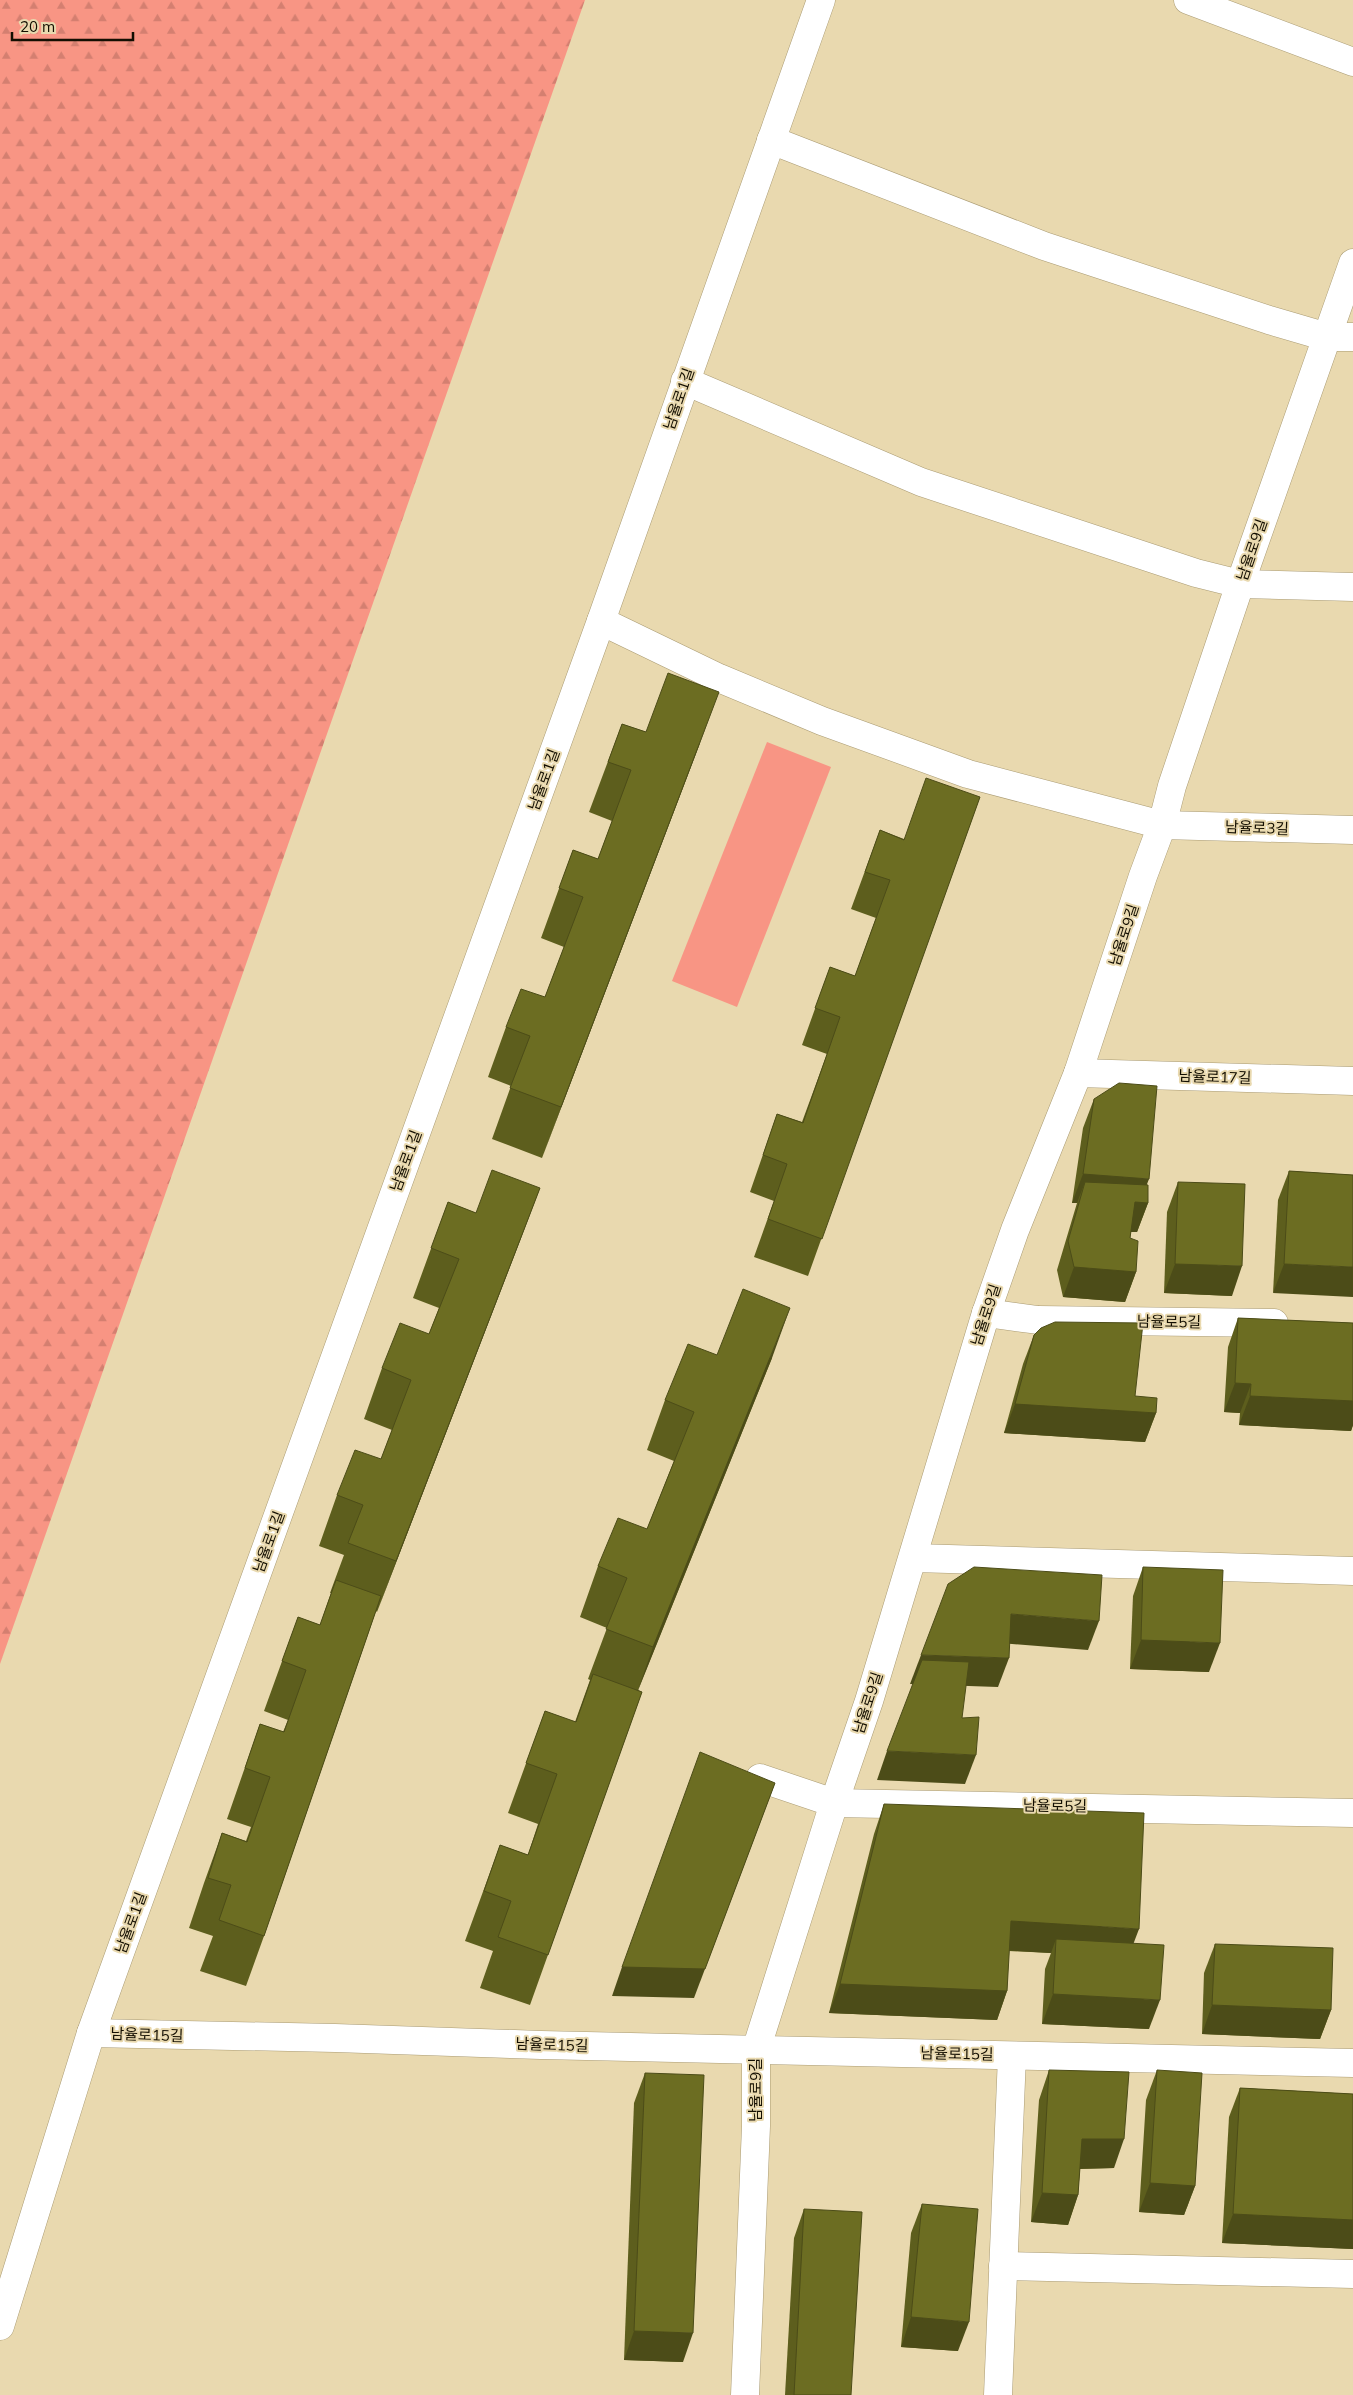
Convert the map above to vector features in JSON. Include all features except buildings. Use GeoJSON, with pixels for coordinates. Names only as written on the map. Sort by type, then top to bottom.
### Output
{"type":"FeatureCollection","features":[{"type":"Feature","properties":{"kind":"street","name":"남율로1길"},"geometry":{"type":"LineString","coordinates":[[0,2326],[92,2033],[601,621],[821,0]]}},
{"type":"Feature","properties":{"kind":"street"},"geometry":{"type":"LineString","coordinates":[[1188,0],[1353,62]]}},
{"type":"Feature","properties":{"kind":"street"},"geometry":{"type":"LineString","coordinates":[[771,140],[1044,246],[1340,337]]}},
{"type":"Feature","properties":{"kind":"street","name":"남율로9길"},"geometry":{"type":"LineString","coordinates":[[745,2395],[756,2126],[756,2050],[834,1803],[870,1701],[986,1313],[1015,1230],[1078,1074],[1143,876],[1162,825],[1172,786],[1240,584],[1340,337],[1353,263]]}},
{"type":"Feature","properties":{"kind":"street"},"geometry":{"type":"LineString","coordinates":[[685,381],[922,482],[1196,573],[1240,584],[1353,587]]}},
{"type":"Feature","properties":{"kind":"street","name":"남율로3길"},"geometry":{"type":"LineString","coordinates":[[601,621],[719,678],[831,724],[968,774],[1162,825],[1353,830]]}},
{"type":"Feature","properties":{"kind":"street","name":"남율로17길"},"geometry":{"type":"LineString","coordinates":[[1078,1074],[1353,1081]]}},
{"type":"Feature","properties":{"kind":"street","name":"남율로5길"},"geometry":{"type":"LineString","coordinates":[[986,1313],[1038,1320],[1302,1323]]}},
{"type":"Feature","properties":{"kind":"street"},"geometry":{"type":"LineString","coordinates":[[914,1558],[1353,1571]]}},
{"type":"Feature","properties":{"kind":"street","name":"남율로5길"},"geometry":{"type":"LineString","coordinates":[[760,1778],[834,1803],[1353,1813]]}},
{"type":"Feature","properties":{"kind":"street","name":"남율로15길"},"geometry":{"type":"LineString","coordinates":[[92,2033],[1353,2063]]}},
{"type":"Feature","properties":{"kind":"street","name":"남율로15길"},"geometry":{"type":"LineString","coordinates":[[998,2395],[1012,2056]]}},
{"type":"Feature","properties":{"kind":"street"},"geometry":{"type":"LineString","coordinates":[[1003,2266],[1353,2274]]}},
{"type":"Feature","properties":{"kind":"green space"},"geometry":{"type":"Polygon","coordinates":[[[0,0],[585,0],[0,1664],[0,0]]]}},
{"type":"Feature","properties":{"kind":"green space"},"geometry":{"type":"Polygon","coordinates":[[[767,742],[831,767],[737,1007],[672,981],[767,742]]]}}]}
